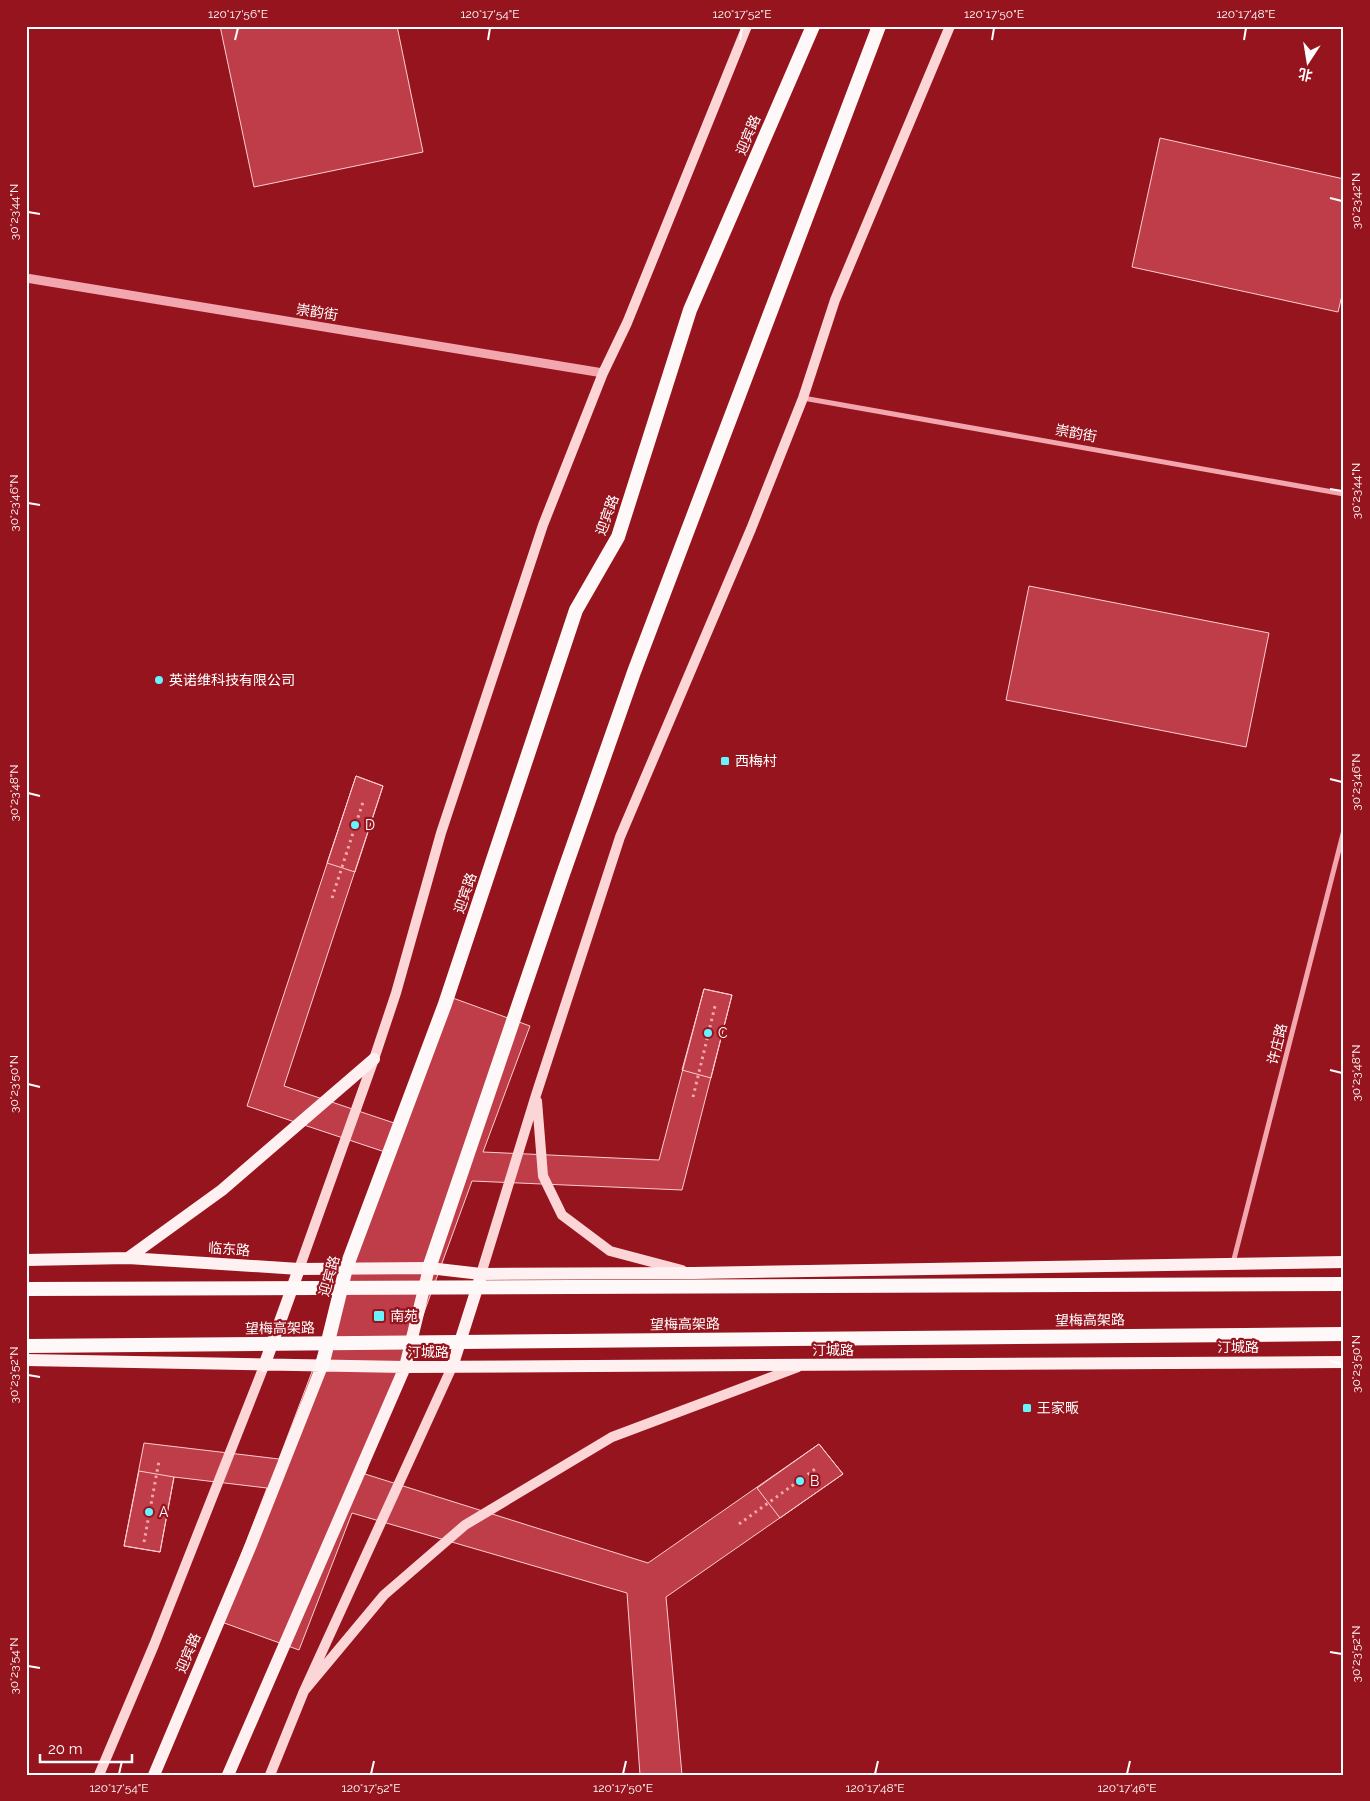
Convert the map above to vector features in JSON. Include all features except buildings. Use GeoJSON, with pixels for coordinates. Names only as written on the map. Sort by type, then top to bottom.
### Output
{"type":"FeatureCollection","features":[{"type":"Feature","properties":{"kind":"highway","name":"迎宾路"},"geometry":{"type":"LineString","coordinates":[[322,1366],[346,1268],[445,1004],[576,610],[618,537],[690,310],[813,26]]}},
{"type":"Feature","properties":{"kind":"highway"},"geometry":{"type":"LineString","coordinates":[[429,1268],[634,672],[879,26]]}},
{"type":"Feature","properties":{"kind":"highway"},"geometry":{"type":"LineString","coordinates":[[26,1288],[1344,1284]]}},
{"type":"Feature","properties":{"kind":"highway","name":"望梅高架路"},"geometry":{"type":"LineString","coordinates":[[26,1346],[1344,1334]]}},
{"type":"Feature","properties":{"kind":"main road"},"geometry":{"type":"LineString","coordinates":[[99,1775],[154,1645],[264,1366],[374,1059],[396,993],[441,833],[543,525],[603,372],[627,323],[747,26]]}},
{"type":"Feature","properties":{"kind":"main road"},"geometry":{"type":"LineString","coordinates":[[270,1775],[304,1691],[452,1367],[536,1095],[620,837],[751,529],[803,398],[835,300],[950,26]]}},
{"type":"Feature","properties":{"kind":"main road"},"geometry":{"type":"LineString","coordinates":[[128,1258],[222,1190],[374,1059]]}},
{"type":"Feature","properties":{"kind":"main road"},"geometry":{"type":"LineString","coordinates":[[536,1095],[543,1176],[562,1215],[610,1251],[693,1273]]}},
{"type":"Feature","properties":{"kind":"main road","name":"临东路"},"geometry":{"type":"LineString","coordinates":[[26,1260],[128,1258],[299,1269],[429,1268]]}},
{"type":"Feature","properties":{"kind":"main road"},"geometry":{"type":"LineString","coordinates":[[228,1775],[405,1367],[429,1268],[481,1274],[693,1273],[1344,1262]]}},
{"type":"Feature","properties":{"kind":"main road"},"geometry":{"type":"LineString","coordinates":[[26,1360],[322,1366]]}},
{"type":"Feature","properties":{"kind":"main road","name":"汀城路"},"geometry":{"type":"LineString","coordinates":[[322,1366],[452,1367],[1344,1362]]}},
{"type":"Feature","properties":{"kind":"main road"},"geometry":{"type":"LineString","coordinates":[[304,1691],[384,1595],[465,1525],[612,1437],[801,1365]]}},
{"type":"Feature","properties":{"kind":"main road","name":"迎宾路"},"geometry":{"type":"LineString","coordinates":[[154,1775],[251,1545],[322,1366]]}},
{"type":"Feature","properties":{"kind":"street","name":"崇韵街"},"geometry":{"type":"LineString","coordinates":[[26,278],[603,372]]}},
{"type":"Feature","properties":{"kind":"street","name":"崇韵街"},"geometry":{"type":"LineString","coordinates":[[803,398],[1344,494]]}},
{"type":"Feature","properties":{"kind":"street","name":"许庄路"},"geometry":{"type":"LineString","coordinates":[[1233,1264],[1344,830]]}},
{"type":"Feature","properties":{"kind":"path"},"geometry":{"type":"LineString","coordinates":[[332,898],[364,799]]}},
{"type":"Feature","properties":{"kind":"path"},"geometry":{"type":"LineString","coordinates":[[693,1097],[715,1006]]}},
{"type":"Feature","properties":{"kind":"path"},"geometry":{"type":"LineString","coordinates":[[144,1542],[159,1461]]}},
{"type":"Feature","properties":{"kind":"path"},"geometry":{"type":"LineString","coordinates":[[739,1524],[818,1467]]}},
{"type":"Feature","properties":{"kind":"place","name":"英诺维科技有限公司"},"geometry":{"type":"Point","coordinates":[159,680]}},
{"type":"Feature","properties":{"kind":"place","name":"西梅村"},"geometry":{"type":"Point","coordinates":[725,761]}},
{"type":"Feature","properties":{"kind":"place","name":"D"},"geometry":{"type":"Point","coordinates":[355,825]}},
{"type":"Feature","properties":{"kind":"place","name":"C"},"geometry":{"type":"Point","coordinates":[708,1033]}},
{"type":"Feature","properties":{"kind":"place","name":"南苑"},"geometry":{"type":"Point","coordinates":[379,1316]}},
{"type":"Feature","properties":{"kind":"place","name":"王家畈"},"geometry":{"type":"Point","coordinates":[1027,1408]}},
{"type":"Feature","properties":{"kind":"place","name":"B"},"geometry":{"type":"Point","coordinates":[800,1481]}},
{"type":"Feature","properties":{"kind":"place","name":"A"},"geometry":{"type":"Point","coordinates":[149,1512]}}]}
